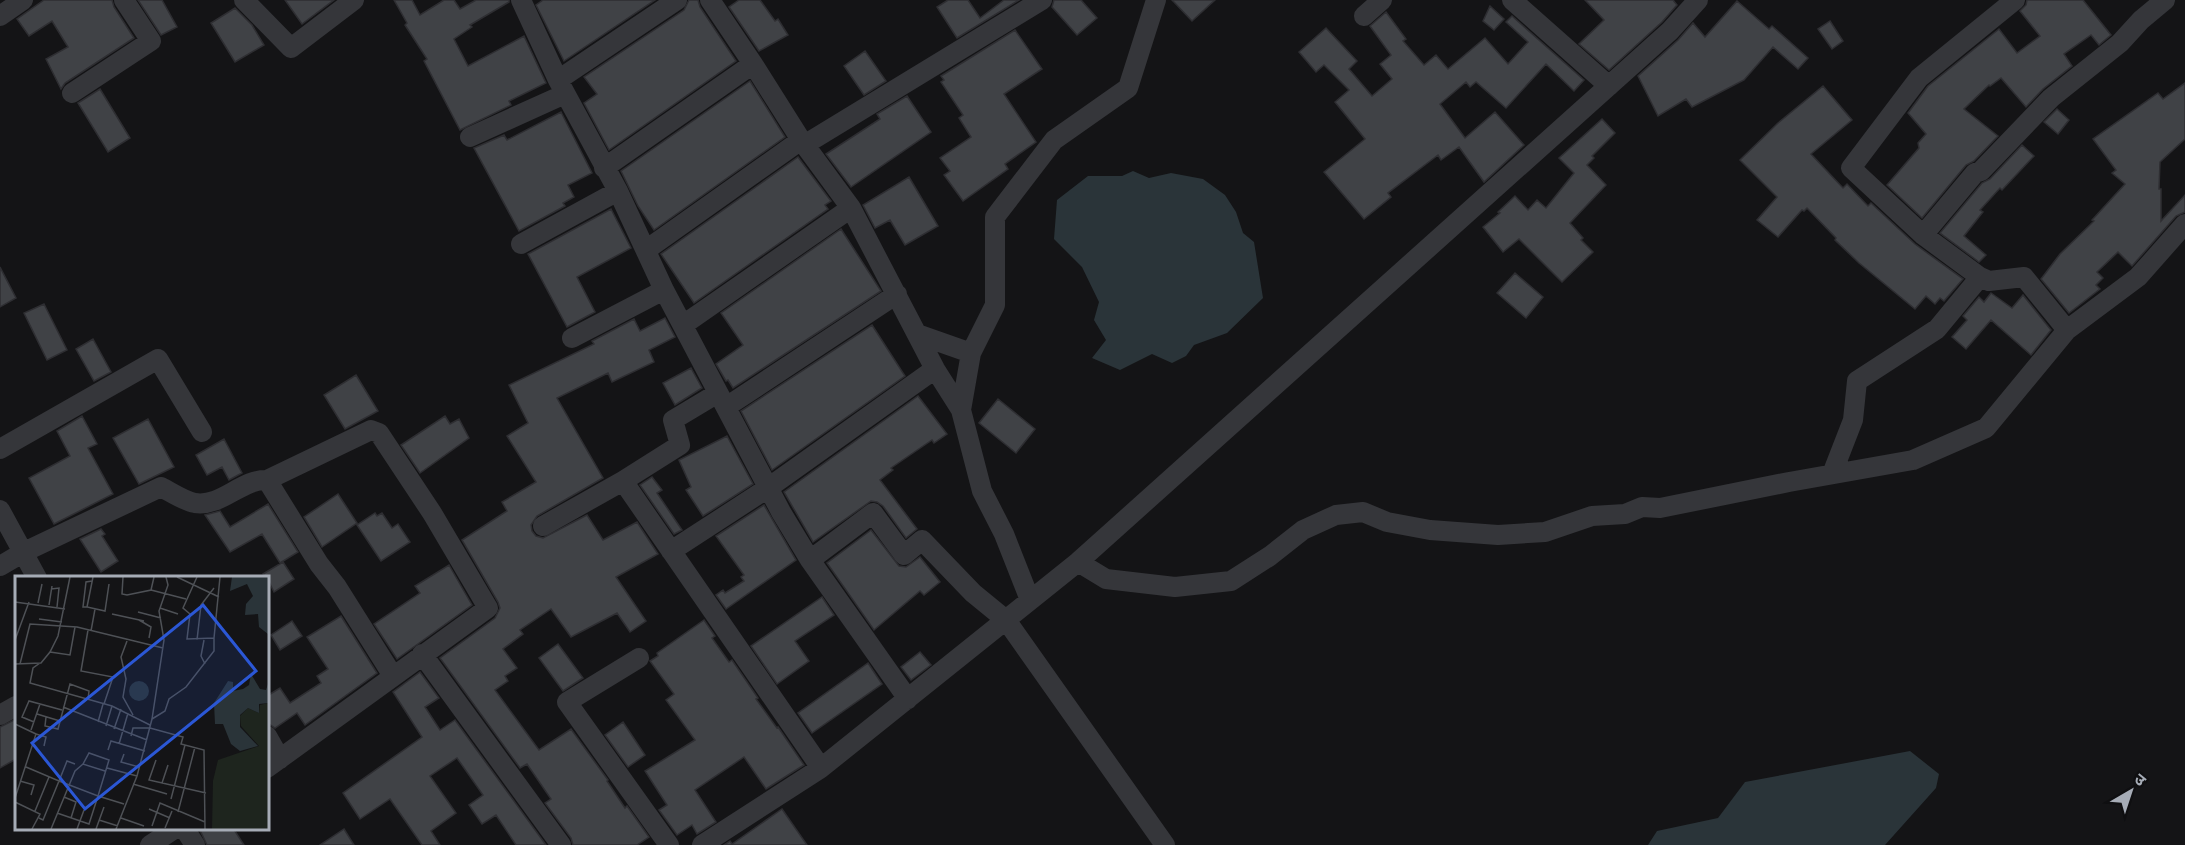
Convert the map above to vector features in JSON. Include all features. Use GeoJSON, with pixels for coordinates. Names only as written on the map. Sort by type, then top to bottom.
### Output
{"type":"FeatureCollection","features":[{"type":"Feature","properties":{"kind":"street"},"geometry":{"type":"LineString","coordinates":[[0,16],[23,0]]}},
{"type":"Feature","properties":{"kind":"street"},"geometry":{"type":"LineString","coordinates":[[72,93],[151,41],[124,0]]}},
{"type":"Feature","properties":{"kind":"street"},"geometry":{"type":"LineString","coordinates":[[244,0],[291,48],[354,0]]}},
{"type":"Feature","properties":{"kind":"street"},"geometry":{"type":"LineString","coordinates":[[522,0],[561,87],[618,191],[664,290],[768,488],[810,560],[908,699]]}},
{"type":"Feature","properties":{"kind":"street"},"geometry":{"type":"LineString","coordinates":[[470,137],[561,87],[677,0]]}},
{"type":"Feature","properties":{"kind":"street"},"geometry":{"type":"LineString","coordinates":[[646,250],[802,142],[1042,0]]}},
{"type":"Feature","properties":{"kind":"street"},"geometry":{"type":"LineString","coordinates":[[961,410],[971,353],[995,305],[995,217],[1054,140],[1128,88],[1156,0]]}},
{"type":"Feature","properties":{"kind":"street"},"geometry":{"type":"LineString","coordinates":[[1364,16],[1382,0]]}},
{"type":"Feature","properties":{"kind":"street"},"geometry":{"type":"LineString","coordinates":[[1512,0],[1609,86]]}},
{"type":"Feature","properties":{"kind":"street"},"geometry":{"type":"LineString","coordinates":[[702,845],[821,768],[1078,562],[1670,31],[1698,0]]}},
{"type":"Feature","properties":{"kind":"street"},"geometry":{"type":"LineString","coordinates":[[2015,0],[1919,78],[1851,168],[1923,235],[1980,277],[1989,281],[2024,277],[2067,330]]}},
{"type":"Feature","properties":{"kind":"street"},"geometry":{"type":"LineString","coordinates":[[1923,235],[1975,173],[1981,171],[2051,98],[2120,43],[2141,20],[2165,0]]}},
{"type":"Feature","properties":{"kind":"street"},"geometry":{"type":"LineString","coordinates":[[714,2],[802,142],[851,208],[935,369],[961,410],[982,491],[1004,534],[1030,600]]}},
{"type":"Feature","properties":{"kind":"street"},"geometry":{"type":"LineString","coordinates":[[604,168],[753,64]]}},
{"type":"Feature","properties":{"kind":"street"},"geometry":{"type":"LineString","coordinates":[[522,244],[618,191]]}},
{"type":"Feature","properties":{"kind":"street"},"geometry":{"type":"LineString","coordinates":[[683,325],[851,208]]}},
{"type":"Feature","properties":{"kind":"street"},"geometry":{"type":"LineString","coordinates":[[1078,562],[1106,579],[1175,587],[1231,581],[1270,556],[1303,530],[1336,515],[1363,512],[1387,522],[1430,530],[1498,535],[1545,532],[1592,516],[1625,514],[1642,507],[1660,507],[1913,460],[1986,428],[2067,330],[2138,277],[2185,224]]}},
{"type":"Feature","properties":{"kind":"street"},"geometry":{"type":"LineString","coordinates":[[1832,474],[1853,420],[1857,381],[1936,329],[1980,277]]}},
{"type":"Feature","properties":{"kind":"street"},"geometry":{"type":"LineString","coordinates":[[572,338],[664,290]]}},
{"type":"Feature","properties":{"kind":"street"},"geometry":{"type":"LineString","coordinates":[[543,526],[623,481],[680,445],[673,420],[722,400],[897,294]]}},
{"type":"Feature","properties":{"kind":"street"},"geometry":{"type":"LineString","coordinates":[[917,334],[971,353]]}},
{"type":"Feature","properties":{"kind":"street"},"geometry":{"type":"LineString","coordinates":[[0,449],[158,359],[202,432]]}},
{"type":"Feature","properties":{"kind":"street"},"geometry":{"type":"LineString","coordinates":[[671,551],[768,488],[935,369]]}},
{"type":"Feature","properties":{"kind":"street"},"geometry":{"type":"LineString","coordinates":[[0,566],[24,552],[160,487],[194,503],[209,503],[256,479],[267,480],[371,430],[379,433],[432,513],[488,608],[273,763],[268,740]]}},
{"type":"Feature","properties":{"kind":"street"},"geometry":{"type":"LineString","coordinates":[[267,480],[393,676]]}},
{"type":"Feature","properties":{"kind":"street"},"geometry":{"type":"LineString","coordinates":[[623,481],[821,768]]}},
{"type":"Feature","properties":{"kind":"street"},"geometry":{"type":"LineString","coordinates":[[0,510],[36,576]]}},
{"type":"Feature","properties":{"kind":"street"},"geometry":{"type":"LineString","coordinates":[[810,560],[873,513],[904,555],[922,540],[973,593],[1006,620],[1165,845]]}},
{"type":"Feature","properties":{"kind":"street"},"geometry":{"type":"LineString","coordinates":[[422,654],[561,845]]}},
{"type":"Feature","properties":{"kind":"street"},"geometry":{"type":"LineString","coordinates":[[639,658],[567,702],[669,845]]}},
{"type":"Feature","properties":{"kind":"street"},"geometry":{"type":"LineString","coordinates":[[0,715],[15,707]]}},
{"type":"Feature","properties":{"kind":"street"},"geometry":{"type":"LineString","coordinates":[[150,845],[173,830]]}},
{"type":"Feature","properties":{"kind":"street"},"geometry":{"type":"LineString","coordinates":[[185,830],[195,845]]}},
{"type":"Feature","properties":{"kind":"shaded area"},"geometry":{"type":"Polygon","coordinates":[[[1133,171],[1149,178],[1171,173],[1203,179],[1225,195],[1236,212],[1243,233],[1254,242],[1263,298],[1227,333],[1194,345],[1186,356],[1172,363],[1152,354],[1120,370],[1092,358],[1106,340],[1094,320],[1099,302],[1082,267],[1054,239],[1057,200],[1088,176],[1122,176],[1133,171]]]}},
{"type":"Feature","properties":{"kind":"shaded area"},"geometry":{"type":"Polygon","coordinates":[[[1910,751],[1939,774],[1936,788],[1885,845],[1648,845],[1657,831],[1718,818],[1745,782],[1910,751]]]}},
{"type":"Feature","properties":{"kind":"building"},"geometry":{"type":"Polygon","coordinates":[[[44,0],[112,0],[134,38],[65,83],[61,89],[46,59],[68,47],[52,21],[29,36],[17,19],[44,0]]]}},
{"type":"Feature","properties":{"kind":"building"},"geometry":{"type":"Polygon","coordinates":[[[138,0],[162,0],[177,27],[161,35],[138,0]]]}},
{"type":"Feature","properties":{"kind":"building"},"geometry":{"type":"Polygon","coordinates":[[[285,0],[334,0],[302,24],[285,0]]]}},
{"type":"Feature","properties":{"kind":"building"},"geometry":{"type":"Polygon","coordinates":[[[394,0],[412,0],[420,15],[444,0],[454,0],[460,9],[476,0],[509,0],[470,25],[472,27],[454,39],[468,66],[524,36],[546,83],[509,101],[511,105],[460,130],[424,61],[427,59],[405,25],[407,23],[394,0]]]}},
{"type":"Feature","properties":{"kind":"building"},"geometry":{"type":"Polygon","coordinates":[[[543,0],[655,0],[564,61],[536,5],[543,0]]]}},
{"type":"Feature","properties":{"kind":"building"},"geometry":{"type":"Polygon","coordinates":[[[689,0],[698,0],[700,7],[736,61],[609,150],[584,103],[597,94],[584,77],[684,10],[689,0]]]}},
{"type":"Feature","properties":{"kind":"building"},"geometry":{"type":"Polygon","coordinates":[[[739,0],[760,0],[775,21],[778,19],[788,35],[759,51],[729,7],[739,0]]]}},
{"type":"Feature","properties":{"kind":"building"},"geometry":{"type":"Polygon","coordinates":[[[948,0],[968,0],[980,18],[1004,0],[1019,0],[957,38],[937,7],[948,0]]]}},
{"type":"Feature","properties":{"kind":"building"},"geometry":{"type":"Polygon","coordinates":[[[1054,0],[1081,0],[1097,18],[1077,35],[1052,7],[1054,0]]]}},
{"type":"Feature","properties":{"kind":"building"},"geometry":{"type":"Polygon","coordinates":[[[1172,0],[1215,0],[1192,21],[1172,0]]]}},
{"type":"Feature","properties":{"kind":"building"},"geometry":{"type":"Polygon","coordinates":[[[1585,0],[1673,0],[1677,5],[1662,22],[1609,70],[1579,44],[1604,20],[1585,0]]]}},
{"type":"Feature","properties":{"kind":"building"},"geometry":{"type":"Polygon","coordinates":[[[2027,0],[2083,0],[2111,35],[2099,45],[2091,35],[2064,54],[2072,66],[2043,89],[2026,107],[2001,78],[1989,85],[1964,109],[1998,136],[1974,161],[1966,165],[1922,218],[1887,185],[1919,148],[1918,143],[1926,134],[1908,113],[1928,86],[1999,29],[2017,53],[2040,36],[2020,11],[2026,5],[2027,0]]]}},
{"type":"Feature","properties":{"kind":"building"},"geometry":{"type":"Polygon","coordinates":[[[1737,1],[1769,29],[1772,26],[1808,58],[1798,69],[1773,47],[1744,80],[1692,107],[1686,99],[1658,116],[1638,76],[1678,40],[1693,23],[1705,37],[1737,1]]]}},
{"type":"Feature","properties":{"kind":"building"},"geometry":{"type":"Polygon","coordinates":[[[1490,6],[1504,19],[1494,30],[1483,21],[1490,6]]]}},
{"type":"Feature","properties":{"kind":"building"},"geometry":{"type":"Polygon","coordinates":[[[235,8],[252,25],[264,45],[235,62],[211,23],[235,8]]]}},
{"type":"Feature","properties":{"kind":"building"},"geometry":{"type":"Polygon","coordinates":[[[1386,12],[1406,39],[1403,41],[1424,65],[1436,55],[1448,69],[1485,38],[1508,64],[1528,42],[1506,22],[1512,16],[1584,80],[1574,91],[1546,64],[1506,108],[1476,82],[1470,87],[1466,82],[1440,104],[1465,138],[1495,112],[1524,145],[1484,182],[1459,147],[1441,160],[1438,155],[1388,193],[1391,197],[1364,219],[1324,172],[1365,139],[1335,102],[1349,90],[1324,65],[1316,72],[1299,52],[1326,28],[1357,61],[1349,69],[1372,96],[1392,79],[1380,64],[1391,55],[1370,26],[1386,12]]]}},
{"type":"Feature","properties":{"kind":"building"},"geometry":{"type":"Polygon","coordinates":[[[1830,21],[1843,41],[1832,49],[1818,29],[1830,21]]]}},
{"type":"Feature","properties":{"kind":"building"},"geometry":{"type":"Polygon","coordinates":[[[1015,30],[1042,69],[1004,94],[1036,142],[1005,164],[1008,169],[963,201],[944,175],[950,171],[940,158],[971,137],[959,118],[963,115],[941,82],[944,80],[941,76],[1015,30]]]}},
{"type":"Feature","properties":{"kind":"building"},"geometry":{"type":"Polygon","coordinates":[[[865,51],[886,81],[864,95],[844,66],[865,51]]]}},
{"type":"Feature","properties":{"kind":"building"},"geometry":{"type":"Polygon","coordinates":[[[750,81],[785,137],[654,230],[638,206],[621,171],[750,81]]]}},
{"type":"Feature","properties":{"kind":"building"},"geometry":{"type":"Polygon","coordinates":[[[2185,83],[2185,139],[2160,162],[2159,189],[2161,189],[2161,221],[2185,195],[2185,212],[2176,216],[2132,266],[2118,252],[2097,272],[2103,278],[2096,285],[2100,289],[2069,313],[2041,279],[2060,254],[2094,221],[2092,220],[2125,184],[2112,173],[2116,170],[2093,139],[2158,93],[2163,99],[2185,83]]]}},
{"type":"Feature","properties":{"kind":"building"},"geometry":{"type":"Polygon","coordinates":[[[1823,86],[1852,120],[1811,154],[1843,188],[1847,184],[1868,206],[1871,203],[1915,244],[1963,279],[1944,301],[1940,298],[1935,304],[1926,296],[1915,309],[1859,263],[1807,208],[1802,210],[1778,237],[1757,220],[1777,197],[1740,160],[1778,123],[1823,86]]]}},
{"type":"Feature","properties":{"kind":"building"},"geometry":{"type":"Polygon","coordinates":[[[100,89],[130,138],[108,152],[78,103],[100,89]]]}},
{"type":"Feature","properties":{"kind":"building"},"geometry":{"type":"Polygon","coordinates":[[[907,96],[931,132],[851,187],[826,154],[880,119],[877,114],[907,96]]]}},
{"type":"Feature","properties":{"kind":"building"},"geometry":{"type":"Polygon","coordinates":[[[2057,109],[2069,120],[2058,134],[2044,122],[2057,109]]]}},
{"type":"Feature","properties":{"kind":"building"},"geometry":{"type":"Polygon","coordinates":[[[561,112],[592,173],[568,185],[574,197],[563,203],[565,206],[519,231],[474,148],[504,135],[507,140],[561,112]]]}},
{"type":"Feature","properties":{"kind":"building"},"geometry":{"type":"Polygon","coordinates":[[[1602,119],[1615,133],[1592,156],[1594,158],[1587,165],[1606,185],[1570,223],[1583,238],[1581,240],[1593,252],[1562,282],[1519,239],[1503,252],[1483,227],[1515,196],[1528,210],[1537,200],[1546,208],[1574,173],[1559,158],[1602,119]]]}},
{"type":"Feature","properties":{"kind":"building"},"geometry":{"type":"Polygon","coordinates":[[[2022,145],[2034,156],[1980,210],[1983,212],[1964,236],[1986,255],[1979,262],[1940,233],[1982,183],[1990,179],[2022,145]]]}},
{"type":"Feature","properties":{"kind":"building"},"geometry":{"type":"Polygon","coordinates":[[[798,157],[831,201],[825,205],[828,209],[694,303],[661,254],[798,157]]]}},
{"type":"Feature","properties":{"kind":"building"},"geometry":{"type":"Polygon","coordinates":[[[909,177],[938,226],[905,245],[890,220],[875,228],[863,205],[909,177]]]}},
{"type":"Feature","properties":{"kind":"building"},"geometry":{"type":"Polygon","coordinates":[[[611,209],[631,248],[577,277],[595,312],[567,327],[528,254],[611,209]]]}},
{"type":"Feature","properties":{"kind":"building"},"geometry":{"type":"Polygon","coordinates":[[[841,229],[881,291],[733,388],[716,364],[743,345],[721,313],[841,229]]]}},
{"type":"Feature","properties":{"kind":"building"},"geometry":{"type":"Polygon","coordinates":[[[0,267],[16,298],[0,307],[0,267]]]}},
{"type":"Feature","properties":{"kind":"building"},"geometry":{"type":"Polygon","coordinates":[[[1515,273],[1543,297],[1526,318],[1497,293],[1515,273]]]}},
{"type":"Feature","properties":{"kind":"building"},"geometry":{"type":"Polygon","coordinates":[[[1991,293],[2012,308],[2023,295],[2051,330],[2031,355],[1991,320],[1966,349],[1952,337],[1967,320],[1963,316],[1979,297],[1984,302],[1991,293]]]}},
{"type":"Feature","properties":{"kind":"building"},"geometry":{"type":"Polygon","coordinates":[[[44,304],[67,350],[47,360],[24,313],[44,304]]]}},
{"type":"Feature","properties":{"kind":"building"},"geometry":{"type":"Polygon","coordinates":[[[665,318],[675,337],[649,350],[654,362],[612,382],[608,373],[557,398],[603,478],[537,516],[531,525],[536,536],[543,538],[587,515],[603,540],[637,522],[658,554],[616,577],[646,621],[630,632],[617,613],[571,637],[551,609],[520,630],[523,634],[503,649],[517,668],[505,676],[508,681],[495,690],[539,750],[571,729],[625,808],[627,806],[649,837],[637,845],[573,845],[571,838],[545,803],[551,799],[527,764],[520,768],[440,658],[495,618],[500,608],[462,540],[507,511],[502,502],[536,482],[507,436],[528,423],[509,385],[594,344],[592,341],[634,319],[640,331],[665,318]]]}},
{"type":"Feature","properties":{"kind":"building"},"geometry":{"type":"Polygon","coordinates":[[[872,325],[905,376],[772,470],[741,411],[872,325]]]}},
{"type":"Feature","properties":{"kind":"building"},"geometry":{"type":"Polygon","coordinates":[[[93,339],[111,372],[94,381],[76,349],[93,339]]]}},
{"type":"Feature","properties":{"kind":"building"},"geometry":{"type":"Polygon","coordinates":[[[691,368],[702,388],[675,405],[663,383],[691,368]]]}},
{"type":"Feature","properties":{"kind":"building"},"geometry":{"type":"Polygon","coordinates":[[[356,375],[378,411],[345,429],[324,395],[356,375]]]}},
{"type":"Feature","properties":{"kind":"building"},"geometry":{"type":"Polygon","coordinates":[[[918,396],[947,434],[934,443],[932,440],[891,468],[893,470],[880,480],[917,529],[906,538],[883,506],[871,501],[813,542],[784,492],[918,396]]]}},
{"type":"Feature","properties":{"kind":"building"},"geometry":{"type":"Polygon","coordinates":[[[998,399],[1035,429],[1016,453],[979,423],[998,399]]]}},
{"type":"Feature","properties":{"kind":"building"},"geometry":{"type":"Polygon","coordinates":[[[82,416],[97,444],[88,448],[113,494],[54,524],[29,478],[70,456],[57,431],[82,416]]]}},
{"type":"Feature","properties":{"kind":"building"},"geometry":{"type":"Polygon","coordinates":[[[445,416],[450,424],[459,419],[469,438],[420,473],[401,445],[445,416]]]}},
{"type":"Feature","properties":{"kind":"building"},"geometry":{"type":"Polygon","coordinates":[[[148,419],[174,467],[139,484],[113,438],[148,419]]]}},
{"type":"Feature","properties":{"kind":"building"},"geometry":{"type":"Polygon","coordinates":[[[727,436],[753,484],[703,516],[686,490],[691,487],[679,460],[727,436]]]}},
{"type":"Feature","properties":{"kind":"building"},"geometry":{"type":"Polygon","coordinates":[[[224,439],[242,473],[229,480],[222,467],[207,475],[196,455],[224,439]]]}},
{"type":"Feature","properties":{"kind":"building"},"geometry":{"type":"Polygon","coordinates":[[[652,477],[662,490],[657,493],[682,530],[674,534],[640,485],[652,477]]]}},
{"type":"Feature","properties":{"kind":"building"},"geometry":{"type":"Polygon","coordinates":[[[338,494],[357,523],[322,547],[304,517],[338,494]]]}},
{"type":"Feature","properties":{"kind":"building"},"geometry":{"type":"Polygon","coordinates":[[[268,504],[298,552],[280,563],[262,534],[230,552],[205,515],[220,511],[230,527],[268,504]]]}},
{"type":"Feature","properties":{"kind":"building"},"geometry":{"type":"Polygon","coordinates":[[[764,505],[796,560],[726,609],[716,595],[723,590],[725,593],[744,581],[741,577],[744,575],[716,536],[764,505]]]}},
{"type":"Feature","properties":{"kind":"building"},"geometry":{"type":"Polygon","coordinates":[[[375,513],[377,516],[382,513],[392,528],[398,524],[410,542],[381,561],[357,525],[375,513]]]}},
{"type":"Feature","properties":{"kind":"building"},"geometry":{"type":"Polygon","coordinates":[[[101,529],[105,534],[102,536],[118,561],[101,572],[80,539],[101,529]]]}},
{"type":"Feature","properties":{"kind":"building"},"geometry":{"type":"Polygon","coordinates":[[[871,530],[899,566],[906,567],[920,557],[940,582],[924,595],[920,591],[874,630],[827,563],[871,530]]]}},
{"type":"Feature","properties":{"kind":"building"},"geometry":{"type":"Polygon","coordinates":[[[283,562],[294,579],[274,592],[268,576],[263,574],[283,562]]]}},
{"type":"Feature","properties":{"kind":"building"},"geometry":{"type":"Polygon","coordinates":[[[449,565],[472,605],[397,659],[374,624],[420,593],[415,586],[449,565]]]}},
{"type":"Feature","properties":{"kind":"building"},"geometry":{"type":"Polygon","coordinates":[[[822,597],[834,615],[795,641],[809,661],[777,684],[751,646],[822,597]]]}},
{"type":"Feature","properties":{"kind":"building"},"geometry":{"type":"Polygon","coordinates":[[[341,616],[377,673],[305,725],[297,713],[275,728],[268,722],[268,695],[280,688],[290,703],[321,683],[317,676],[328,669],[307,637],[341,616]]]}},
{"type":"Feature","properties":{"kind":"building"},"geometry":{"type":"Polygon","coordinates":[[[704,620],[715,636],[712,638],[729,662],[732,660],[758,698],[756,699],[804,765],[766,789],[744,757],[695,790],[716,822],[697,834],[692,825],[677,835],[659,810],[667,805],[645,771],[695,740],[666,700],[674,694],[650,661],[658,656],[657,653],[704,620]]]}},
{"type":"Feature","properties":{"kind":"building"},"geometry":{"type":"Polygon","coordinates":[[[292,621],[302,636],[280,650],[271,635],[292,621]]]}},
{"type":"Feature","properties":{"kind":"building"},"geometry":{"type":"Polygon","coordinates":[[[558,644],[583,678],[563,691],[539,658],[558,644]]]}},
{"type":"Feature","properties":{"kind":"building"},"geometry":{"type":"Polygon","coordinates":[[[920,652],[931,665],[911,680],[901,667],[920,652]]]}},
{"type":"Feature","properties":{"kind":"building"},"geometry":{"type":"Polygon","coordinates":[[[868,663],[882,684],[812,733],[798,713],[868,663]]]}},
{"type":"Feature","properties":{"kind":"building"},"geometry":{"type":"Polygon","coordinates":[[[420,672],[439,698],[425,707],[440,730],[455,720],[546,845],[516,845],[496,815],[482,824],[469,805],[483,795],[457,758],[430,776],[456,813],[431,831],[440,845],[422,845],[390,799],[360,819],[343,793],[422,737],[393,692],[420,672]]]}},
{"type":"Feature","properties":{"kind":"building"},"geometry":{"type":"Polygon","coordinates":[[[15,720],[15,760],[0,768],[0,727],[15,720]]]}},
{"type":"Feature","properties":{"kind":"building"},"geometry":{"type":"Polygon","coordinates":[[[623,722],[645,755],[628,767],[605,735],[623,722]]]}},
{"type":"Feature","properties":{"kind":"building"},"geometry":{"type":"Polygon","coordinates":[[[782,809],[807,845],[724,845],[730,841],[732,844],[782,809]]]}},
{"type":"Feature","properties":{"kind":"building"},"geometry":{"type":"Polygon","coordinates":[[[344,829],[354,845],[320,845],[344,829]]]}},
{"type":"Feature","properties":{"kind":"building"},"geometry":{"type":"Polygon","coordinates":[[[200,830],[234,830],[244,845],[207,845],[200,830]]]}}]}
